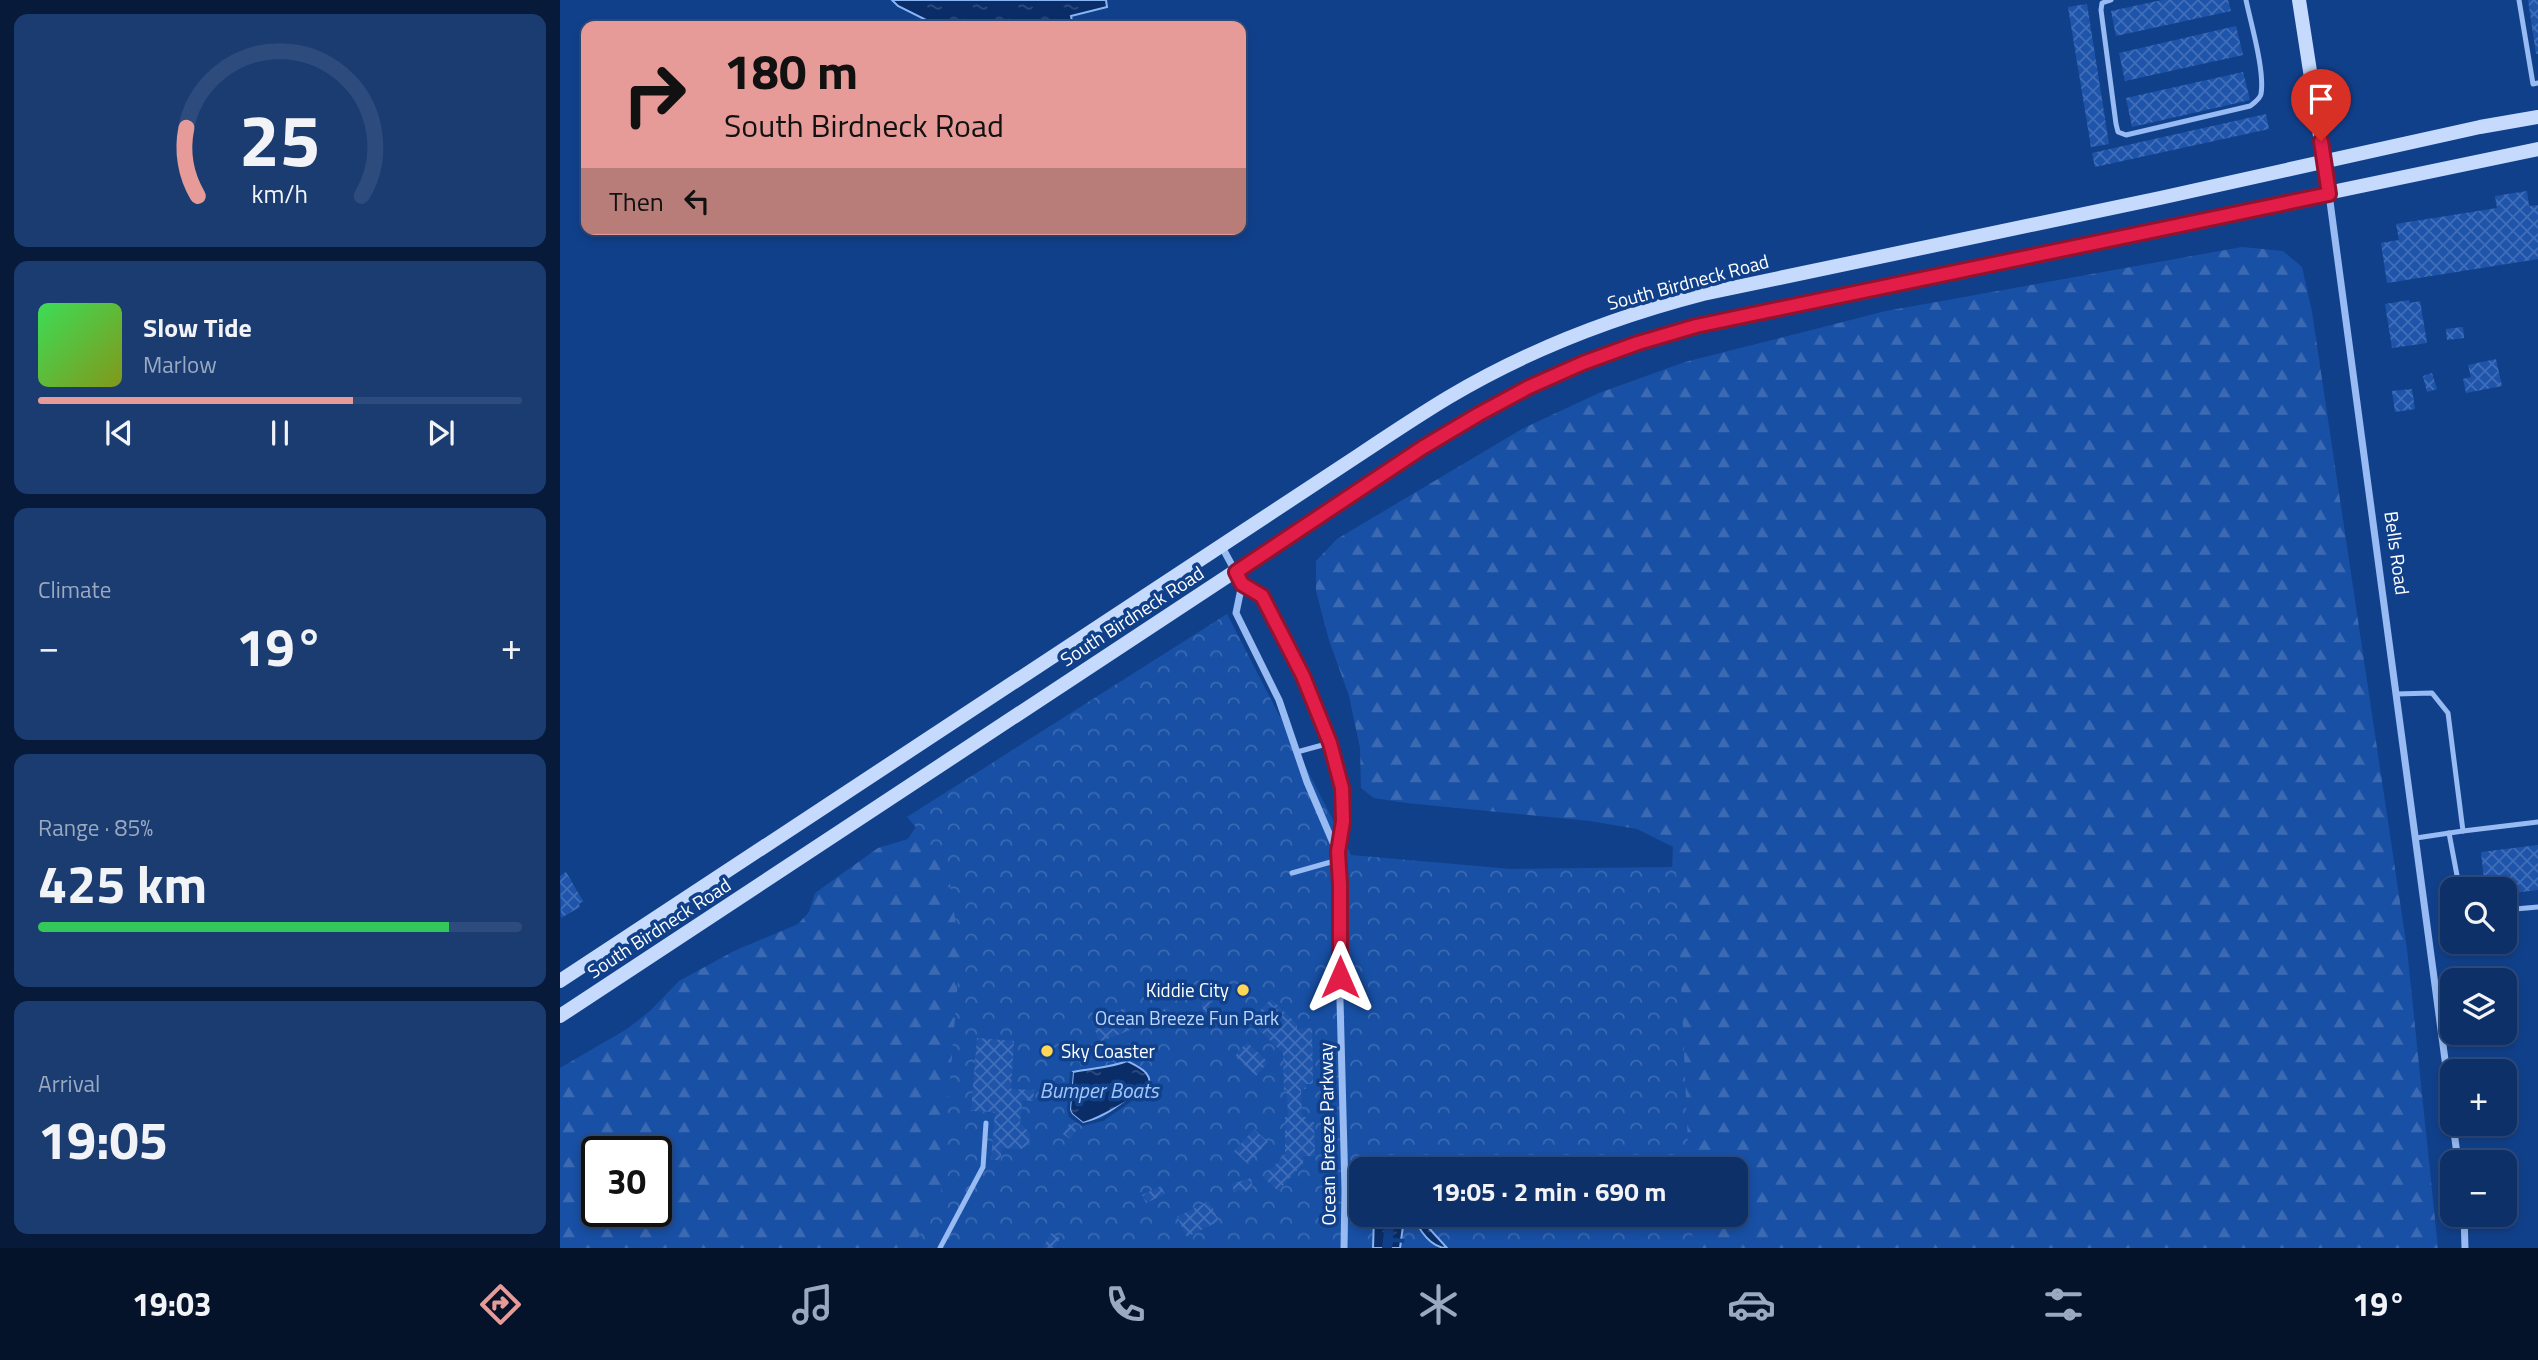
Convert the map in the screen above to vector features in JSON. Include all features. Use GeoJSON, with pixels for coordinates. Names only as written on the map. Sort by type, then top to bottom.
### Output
{"type":"FeatureCollection","features":[{"type":"Feature","properties":{"kind":"main road","name":"Bells Road"},"geometry":{"type":"LineString","coordinates":[[2299,0],[2329,194]]}},
{"type":"Feature","properties":{"kind":"main road","name":"South Birdneck Road"},"geometry":{"type":"LineString","coordinates":[[560,981],[1450,396],[1532,353],[1591,328],[1651,308],[1703,295],[2538,117]]}},
{"type":"Feature","properties":{"kind":"main road","name":"South Birdneck Road"},"geometry":{"type":"LineString","coordinates":[[560,1016],[968,746],[1239,578],[1422,448],[1550,377],[1638,343],[1696,326],[2538,149]]}},
{"type":"Feature","properties":{"kind":"street","name":"Bells Road"},"geometry":{"type":"LineString","coordinates":[[2329,194],[2445,1059]]}},
{"type":"Feature","properties":{"kind":"street","name":"Ocean Breeze Parkway"},"geometry":{"type":"LineString","coordinates":[[1221,545],[1239,578],[1262,596],[1303,676],[1330,743],[1342,788],[1343,821],[1338,856],[1344,1248]]}},
{"type":"Feature","properties":{"kind":"street","name":"Ocean Breeze Parkway"},"geometry":{"type":"LineString","coordinates":[[1239,578],[1236,613],[1279,701],[1338,856]]}},
{"type":"Feature","properties":{"kind":"street"},"geometry":{"type":"LineString","coordinates":[[2464,1227],[2465,1248]]}},
{"type":"Feature","properties":{"kind":"lane"},"geometry":{"type":"LineString","coordinates":[[2111,0],[2102,4],[2101,10],[2116,124],[2118,132],[2126,135],[2250,106],[2258,100],[2261,95],[2260,68],[2246,0]]}},
{"type":"Feature","properties":{"kind":"lane"},"geometry":{"type":"LineString","coordinates":[[2519,0],[2533,84],[2538,83]]}},
{"type":"Feature","properties":{"kind":"lane"},"geometry":{"type":"LineString","coordinates":[[2396,694],[2432,693],[2448,713],[2463,831]]}},
{"type":"Feature","properties":{"kind":"lane"},"geometry":{"type":"LineString","coordinates":[[1297,752],[1330,743]]}},
{"type":"Feature","properties":{"kind":"lane"},"geometry":{"type":"LineString","coordinates":[[2416,838],[2538,822]]}},
{"type":"Feature","properties":{"kind":"lane"},"geometry":{"type":"LineString","coordinates":[[2449,833],[2457,877]]}},
{"type":"Feature","properties":{"kind":"lane"},"geometry":{"type":"LineString","coordinates":[[1292,873],[1338,856]]}},
{"type":"Feature","properties":{"kind":"lane"},"geometry":{"type":"LineString","coordinates":[[2517,909],[2538,907]]}},
{"type":"Feature","properties":{"kind":"lane"},"geometry":{"type":"LineString","coordinates":[[940,1248],[983,1167],[986,1123]]}},
{"type":"Feature","properties":{"kind":"green space"},"geometry":{"type":"Polygon","coordinates":[[[2242,247],[2283,251],[2302,267],[2312,312],[2407,949],[2438,1248],[1679,1248],[1678,1227],[1748,1227],[1748,1157],[1676,1157],[1671,896],[1673,847],[1637,829],[1590,821],[1407,803],[1374,798],[1361,788],[1360,748],[1349,696],[1329,640],[1316,591],[1316,561],[1337,539],[1522,429],[1599,393],[1685,362],[1886,311],[2242,247]]]}},
{"type":"Feature","properties":{"kind":"green space","name":"Ocean Breeze Fun Park"},"geometry":{"type":"Polygon","coordinates":[[[1227,614],[1351,855],[1511,869],[1676,867],[1688,1157],[1349,1157],[1349,1227],[1692,1227],[1693,1248],[913,1248],[941,1194],[960,954],[947,863],[907,817],[1227,614]]]}},
{"type":"Feature","properties":{"kind":"green space"},"geometry":{"type":"Polygon","coordinates":[[[928,812],[965,898],[951,1183],[922,1248],[560,1248],[560,1068],[627,1029],[650,1011],[679,981],[734,951],[798,924],[809,912],[815,893],[878,848],[908,839],[928,812]]]}},
{"type":"Feature","properties":{"kind":"water"},"geometry":{"type":"Polygon","coordinates":[[[892,0],[1106,0],[1107,7],[1071,16],[1072,21],[928,21],[898,6],[892,0]]]}},
{"type":"Feature","properties":{"kind":"water","name":"Bumper Boats"},"geometry":{"type":"Polygon","coordinates":[[[1127,1061],[1146,1072],[1150,1081],[1147,1093],[1083,1123],[1072,1114],[1073,1072],[1127,1061]]]}},
{"type":"Feature","properties":{"kind":"water"},"geometry":{"type":"Polygon","coordinates":[[[1374,1227],[1403,1227],[1400,1248],[1373,1248],[1374,1227]]]}},
{"type":"Feature","properties":{"kind":"water"},"geometry":{"type":"Polygon","coordinates":[[[1419,1227],[1428,1227],[1447,1248],[1431,1242],[1419,1227]]]}},
{"type":"Feature","properties":{"kind":"pier"},"geometry":{"type":"Polygon","coordinates":[[[1070,1072],[1073,1072],[1070,1110],[1083,1123],[1102,1118],[1130,1098],[1147,1093],[1148,1096],[1132,1101],[1103,1121],[1082,1126],[1069,1117],[1067,1110],[1070,1072]]]}},
{"type":"Feature","properties":{"kind":"pier"},"geometry":{"type":"Polygon","coordinates":[[[1385,1227],[1394,1227],[1393,1238],[1405,1239],[1404,1243],[1393,1242],[1392,1248],[1382,1248],[1385,1227]]]}},
{"type":"Feature","properties":{"kind":"building"},"geometry":{"type":"Polygon","coordinates":[[[2162,0],[2228,0],[2231,11],[2116,36],[2111,11],[2162,0]]]}},
{"type":"Feature","properties":{"kind":"building"},"geometry":{"type":"Polygon","coordinates":[[[2528,0],[2538,0],[2538,54],[2536,54],[2528,0]]]}},
{"type":"Feature","properties":{"kind":"building"},"geometry":{"type":"Polygon","coordinates":[[[2087,4],[2109,144],[2091,147],[2068,7],[2087,4]]]}},
{"type":"Feature","properties":{"kind":"building"},"geometry":{"type":"Polygon","coordinates":[[[2236,26],[2243,55],[2125,81],[2119,53],[2236,26]]]}},
{"type":"Feature","properties":{"kind":"building"},"geometry":{"type":"Polygon","coordinates":[[[2243,72],[2250,100],[2132,127],[2126,98],[2243,72]]]}},
{"type":"Feature","properties":{"kind":"building"},"geometry":{"type":"Polygon","coordinates":[[[2266,114],[2269,129],[2095,167],[2092,153],[2266,114]]]}},
{"type":"Feature","properties":{"kind":"building"},"geometry":{"type":"Polygon","coordinates":[[[2527,191],[2529,206],[2538,205],[2538,259],[2387,283],[2381,243],[2399,240],[2396,224],[2497,208],[2495,196],[2527,191]]]}},
{"type":"Feature","properties":{"kind":"building"},"geometry":{"type":"Polygon","coordinates":[[[2409,300],[2410,303],[2420,301],[2427,343],[2392,348],[2385,304],[2409,300]]]}},
{"type":"Feature","properties":{"kind":"building"},"geometry":{"type":"Polygon","coordinates":[[[2463,327],[2464,338],[2447,340],[2446,329],[2463,327]]]}},
{"type":"Feature","properties":{"kind":"building"},"geometry":{"type":"Polygon","coordinates":[[[2496,359],[2502,386],[2466,393],[2463,379],[2471,377],[2468,365],[2496,359]]]}},
{"type":"Feature","properties":{"kind":"building"},"geometry":{"type":"Polygon","coordinates":[[[2432,373],[2437,389],[2427,392],[2423,376],[2432,373]]]}},
{"type":"Feature","properties":{"kind":"building"},"geometry":{"type":"Polygon","coordinates":[[[2412,389],[2415,409],[2395,412],[2392,391],[2412,389]]]}},
{"type":"Feature","properties":{"kind":"building"},"geometry":{"type":"Polygon","coordinates":[[[2538,845],[2538,890],[2517,892],[2517,877],[2484,877],[2481,852],[2538,845]]]}},
{"type":"Feature","properties":{"kind":"building"},"geometry":{"type":"Polygon","coordinates":[[[566,872],[583,901],[579,904],[580,907],[561,918],[560,876],[566,872]]]}},
{"type":"Feature","properties":{"kind":"building"},"geometry":{"type":"Polygon","coordinates":[[[1209,994],[1211,1016],[1204,1017],[1201,995],[1209,994]]]}},
{"type":"Feature","properties":{"kind":"building"},"geometry":{"type":"Polygon","coordinates":[[[1271,999],[1297,1024],[1297,1029],[1312,1028],[1313,1084],[1306,1084],[1306,1089],[1301,1089],[1302,1117],[1306,1117],[1306,1122],[1314,1122],[1315,1156],[1303,1156],[1303,1164],[1278,1191],[1263,1177],[1285,1155],[1285,1117],[1288,1117],[1283,1053],[1250,1021],[1271,999]]]}},
{"type":"Feature","properties":{"kind":"building"},"geometry":{"type":"Polygon","coordinates":[[[1166,1007],[1172,1012],[1161,1024],[1155,1017],[1166,1007]]]}},
{"type":"Feature","properties":{"kind":"building"},"geometry":{"type":"Polygon","coordinates":[[[1125,1008],[1133,1029],[1099,1042],[1092,1021],[1125,1008]]]}},
{"type":"Feature","properties":{"kind":"building"},"geometry":{"type":"Polygon","coordinates":[[[977,1038],[1014,1041],[1011,1089],[1034,1090],[1033,1101],[1022,1100],[1020,1123],[1030,1133],[1029,1144],[1021,1149],[1001,1148],[1001,1161],[991,1159],[995,1112],[971,1111],[977,1038]]]}},
{"type":"Feature","properties":{"kind":"building"},"geometry":{"type":"Polygon","coordinates":[[[1247,1042],[1268,1062],[1256,1076],[1235,1056],[1247,1042]]]}},
{"type":"Feature","properties":{"kind":"building"},"geometry":{"type":"Polygon","coordinates":[[[1069,1124],[1077,1129],[1070,1139],[1063,1134],[1069,1124]]]}},
{"type":"Feature","properties":{"kind":"building"},"geometry":{"type":"Polygon","coordinates":[[[1254,1129],[1268,1142],[1248,1164],[1234,1151],[1254,1129]]]}},
{"type":"Feature","properties":{"kind":"building"},"geometry":{"type":"Polygon","coordinates":[[[1251,1178],[1253,1189],[1234,1192],[1232,1184],[1251,1178]]]}},
{"type":"Feature","properties":{"kind":"building"},"geometry":{"type":"Polygon","coordinates":[[[1161,1186],[1165,1194],[1146,1203],[1142,1195],[1161,1186]]]}},
{"type":"Feature","properties":{"kind":"building"},"geometry":{"type":"Polygon","coordinates":[[[1209,1201],[1219,1221],[1187,1237],[1177,1217],[1209,1201]]]}},
{"type":"Feature","properties":{"kind":"building"},"geometry":{"type":"Polygon","coordinates":[[[1051,1233],[1060,1238],[1055,1248],[1043,1248],[1051,1233]]]}},
{"type":"Feature","properties":{"kind":"place","name":"Kiddie City"},"geometry":{"type":"Point","coordinates":[1243,990]}},
{"type":"Feature","properties":{"kind":"place","name":"Sky Coaster"},"geometry":{"type":"Point","coordinates":[1047,1051]}},
{"type":"Feature","properties":{"kind":"route"},"geometry":{"type":"LineString","coordinates":[[1340,977],[1338,852],[1343,821],[1342,788],[1330,743],[1303,676],[1262,596],[1242,584],[1236,572],[1441,436],[1529,387],[1583,363],[1696,326],[2329,194],[2321,141]]}}]}
